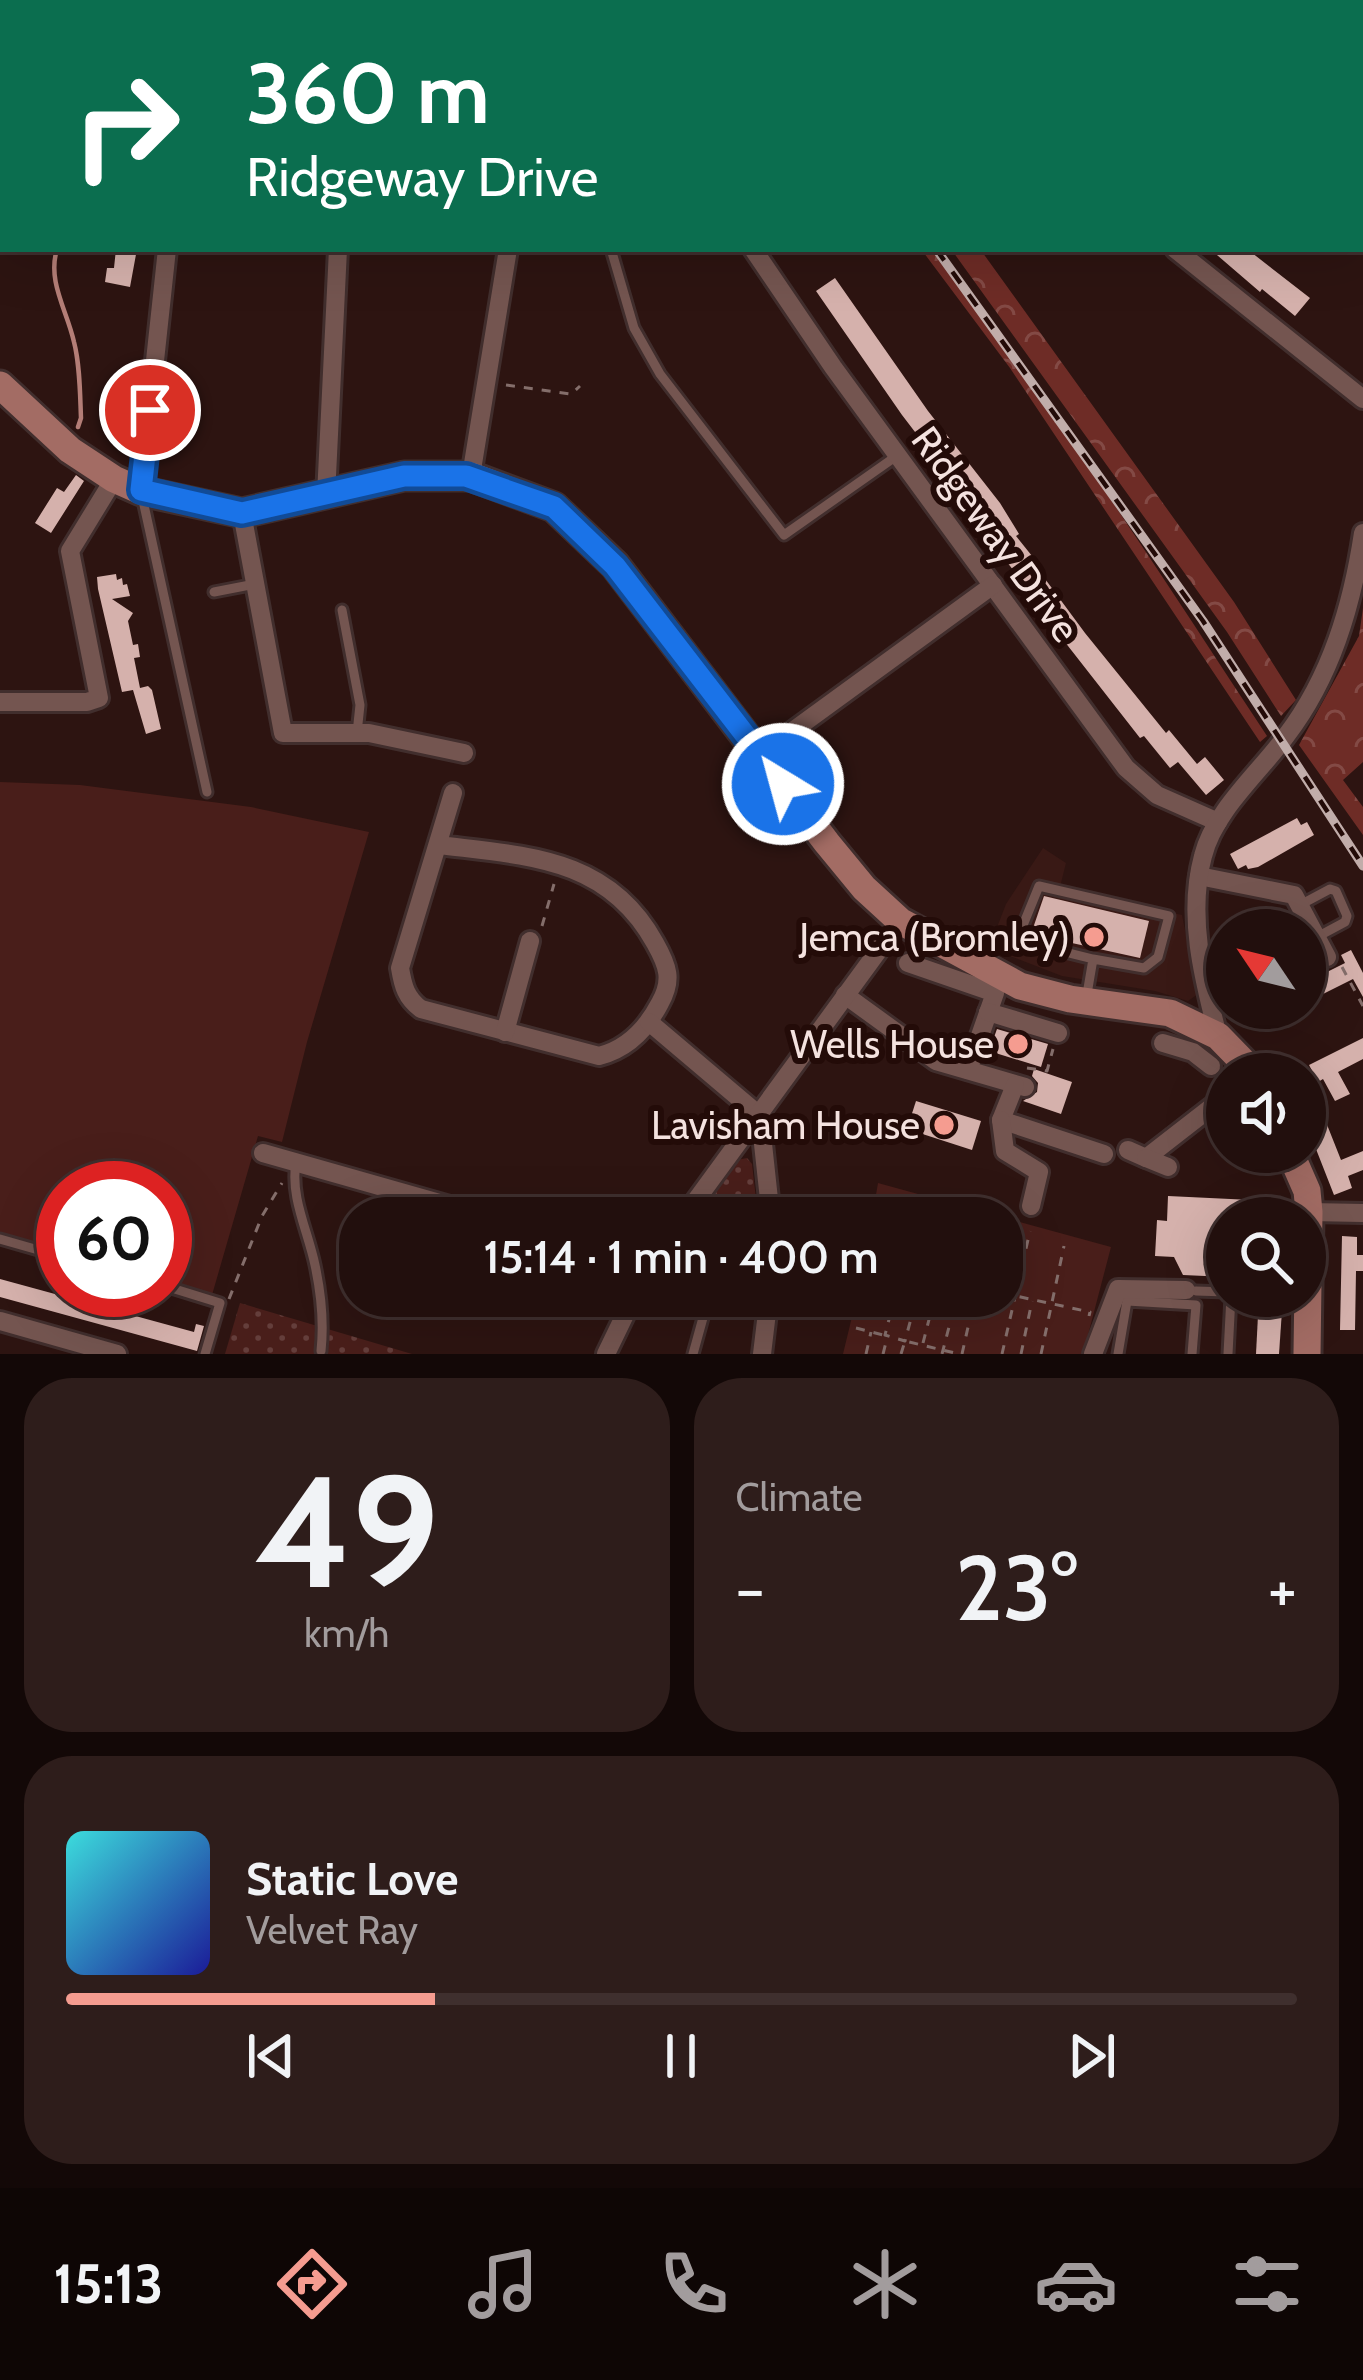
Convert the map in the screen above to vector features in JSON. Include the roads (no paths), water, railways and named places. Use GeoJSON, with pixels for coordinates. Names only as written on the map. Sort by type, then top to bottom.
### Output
{"type":"FeatureCollection","features":[{"type":"Feature","properties":{"kind":"main road"},"geometry":{"type":"LineString","coordinates":[[0,385],[70,450],[114,479],[141,490],[242,513],[404,476],[471,476],[554,507],[615,566],[864,888],[900,920],[1020,986],[1170,1013],[1225,1053]]}},
{"type":"Feature","properties":{"kind":"main road"},"geometry":{"type":"LineString","coordinates":[[1306,1354],[1307,1317]]}},
{"type":"Feature","properties":{"kind":"street"},"geometry":{"type":"LineString","coordinates":[[141,490],[167,252]]}},
{"type":"Feature","properties":{"kind":"street"},"geometry":{"type":"LineString","coordinates":[[326,496],[338,252]]}},
{"type":"Feature","properties":{"kind":"street"},"geometry":{"type":"LineString","coordinates":[[471,476],[508,252]]}},
{"type":"Feature","properties":{"kind":"street","name":"Ridgeway Drive"},"geometry":{"type":"LineString","coordinates":[[754,252],[1126,768],[1157,795],[1218,822]]}},
{"type":"Feature","properties":{"kind":"street"},"geometry":{"type":"LineString","coordinates":[[1178,252],[1363,399]]}},
{"type":"Feature","properties":{"kind":"street"},"geometry":{"type":"LineString","coordinates":[[0,702],[99,698],[70,551],[114,479]]}},
{"type":"Feature","properties":{"kind":"street"},"geometry":{"type":"LineString","coordinates":[[242,513],[283,733],[357,733],[464,753]]}},
{"type":"Feature","properties":{"kind":"street"},"geometry":{"type":"LineString","coordinates":[[1208,1053],[1195,919],[1203,852],[1218,822],[1290,731],[1327,668],[1354,594],[1363,533]]}},
{"type":"Feature","properties":{"kind":"street"},"geometry":{"type":"LineString","coordinates":[[761,754],[993,585]]}},
{"type":"Feature","properties":{"kind":"street"},"geometry":{"type":"LineString","coordinates":[[439,845],[541,857],[603,882],[622,895],[649,931],[670,982],[649,1022],[621,1049],[599,1056],[412,1003],[400,968],[453,793]]}},
{"type":"Feature","properties":{"kind":"street"},"geometry":{"type":"LineString","coordinates":[[1199,876],[1294,895],[1302,909]]}},
{"type":"Feature","properties":{"kind":"street"},"geometry":{"type":"LineString","coordinates":[[698,1196],[900,920]]}},
{"type":"Feature","properties":{"kind":"street"},"geometry":{"type":"LineString","coordinates":[[505,1032],[530,941]]}},
{"type":"Feature","properties":{"kind":"street"},"geometry":{"type":"LineString","coordinates":[[908,963],[995,993],[968,1070]]}},
{"type":"Feature","properties":{"kind":"street"},"geometry":{"type":"LineString","coordinates":[[845,995],[936,1061],[1020,1086],[1001,1120],[1005,1151],[1039,1172],[1031,1206]]}},
{"type":"Feature","properties":{"kind":"street"},"geometry":{"type":"LineString","coordinates":[[988,1012],[1058,1033]]}},
{"type":"Feature","properties":{"kind":"street"},"geometry":{"type":"LineString","coordinates":[[649,1022],[760,1116],[769,1197]]}},
{"type":"Feature","properties":{"kind":"street"},"geometry":{"type":"LineString","coordinates":[[1163,1043],[1205,1039]]}},
{"type":"Feature","properties":{"kind":"street"},"geometry":{"type":"LineString","coordinates":[[1168,1167],[1137,1154],[1206,1110]]}},
{"type":"Feature","properties":{"kind":"street"},"geometry":{"type":"LineString","coordinates":[[1001,1120],[1105,1154]]}},
{"type":"Feature","properties":{"kind":"street"},"geometry":{"type":"LineString","coordinates":[[263,1153],[417,1197]]}},
{"type":"Feature","properties":{"kind":"street"},"geometry":{"type":"LineString","coordinates":[[1326,1213],[1363,1213]]}},
{"type":"Feature","properties":{"kind":"street"},"geometry":{"type":"LineString","coordinates":[[1094,1354],[1118,1289],[1193,1295]]}},
{"type":"Feature","properties":{"kind":"street"},"geometry":{"type":"LineString","coordinates":[[606,1354],[624,1317]]}},
{"type":"Feature","properties":{"kind":"street"},"geometry":{"type":"LineString","coordinates":[[762,1354],[767,1317]]}},
{"type":"Feature","properties":{"kind":"street"},"geometry":{"type":"LineString","coordinates":[[0,1321],[117,1354]]}},
{"type":"Feature","properties":{"kind":"lane"},"geometry":{"type":"LineString","coordinates":[[612,252],[634,328],[660,374],[784,535],[898,455]]}},
{"type":"Feature","properties":{"kind":"lane"},"geometry":{"type":"LineString","coordinates":[[141,490],[207,792]]}},
{"type":"Feature","properties":{"kind":"lane"},"geometry":{"type":"LineString","coordinates":[[214,592],[255,584]]}},
{"type":"Feature","properties":{"kind":"lane"},"geometry":{"type":"LineString","coordinates":[[342,610],[361,705],[357,733]]}},
{"type":"Feature","properties":{"kind":"lane"},"geometry":{"type":"LineString","coordinates":[[1169,916],[1158,957],[1144,968],[1017,940],[1040,886],[1195,919]]}},
{"type":"Feature","properties":{"kind":"lane"},"geometry":{"type":"LineString","coordinates":[[1300,905],[1330,889],[1336,891],[1347,916],[1326,932]]}},
{"type":"Feature","properties":{"kind":"lane"},"geometry":{"type":"LineString","coordinates":[[1086,1000],[1093,959]]}},
{"type":"Feature","properties":{"kind":"lane"},"geometry":{"type":"LineString","coordinates":[[296,1163],[292,1181],[316,1266],[324,1328],[321,1351]]}},
{"type":"Feature","properties":{"kind":"lane"},"geometry":{"type":"LineString","coordinates":[[0,1239],[36,1249]]}},
{"type":"Feature","properties":{"kind":"lane"},"geometry":{"type":"LineString","coordinates":[[192,1294],[220,1303],[205,1354]]}},
{"type":"Feature","properties":{"kind":"lane"},"geometry":{"type":"LineString","coordinates":[[1192,1354],[1193,1295]]}},
{"type":"Feature","properties":{"kind":"lane"},"geometry":{"type":"LineString","coordinates":[[1118,1354],[1127,1301],[1206,1295]]}},
{"type":"Feature","properties":{"kind":"lane"},"geometry":{"type":"LineString","coordinates":[[693,1354],[703,1317]]}},
{"type":"Feature","properties":{"kind":"lane"},"geometry":{"type":"LineString","coordinates":[[1228,1354],[1229,1317]]}},
{"type":"Feature","properties":{"kind":"waterway"},"geometry":{"type":"LineString","coordinates":[[56,252],[56,284],[77,360],[78,427]]}},
{"type":"Feature","properties":{"kind":"railway"},"geometry":{"type":"LineString","coordinates":[[938,252],[1203,621],[1363,866]]}},
{"type":"Feature","properties":{"kind":"place","name":"Jemca (Bromley)"},"geometry":{"type":"Point","coordinates":[1094,937]}},
{"type":"Feature","properties":{"kind":"place","name":"Wells House"},"geometry":{"type":"Point","coordinates":[1018,1044]}},
{"type":"Feature","properties":{"kind":"place","name":"Lavisham House"},"geometry":{"type":"Point","coordinates":[944,1125]}}]}
